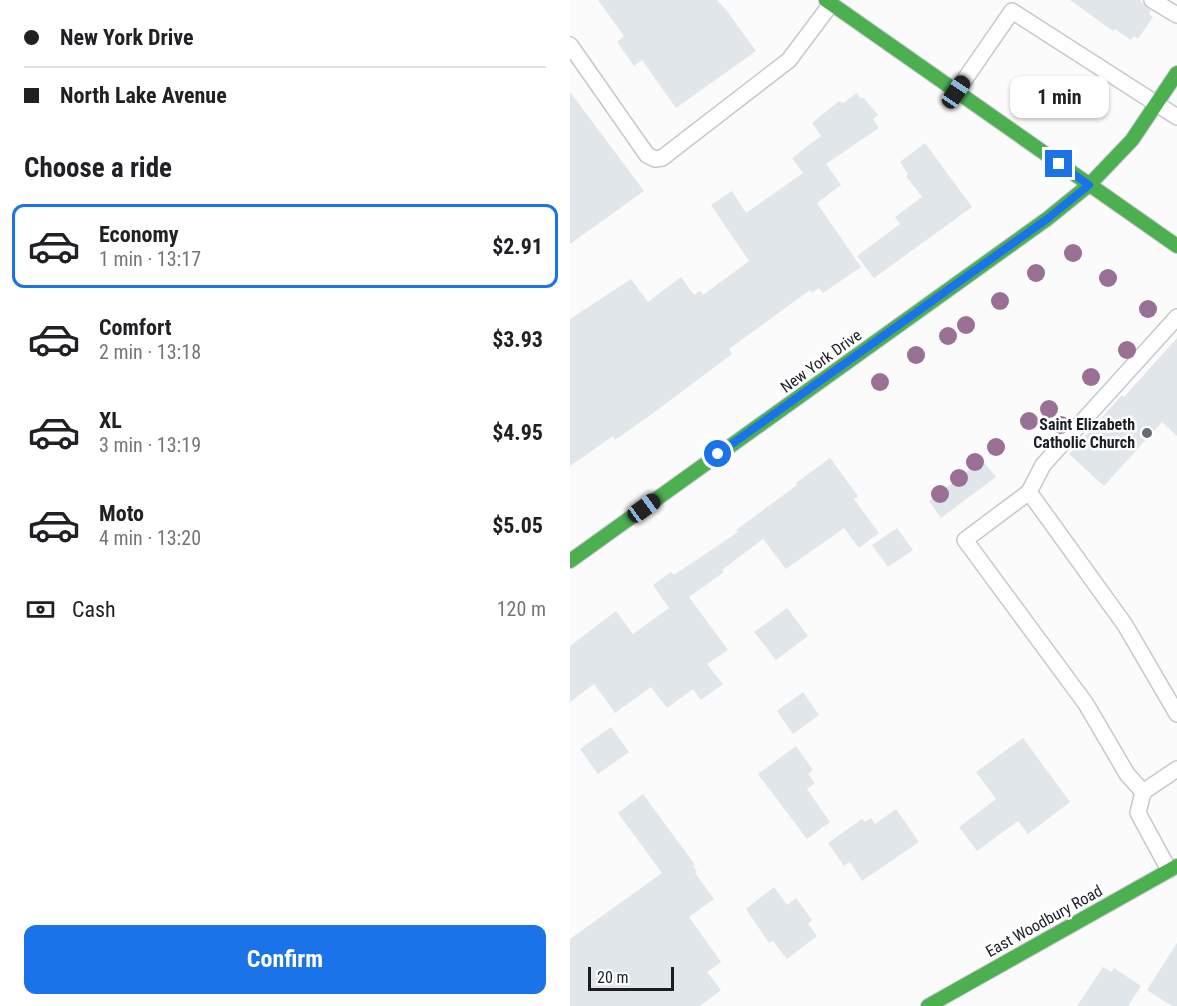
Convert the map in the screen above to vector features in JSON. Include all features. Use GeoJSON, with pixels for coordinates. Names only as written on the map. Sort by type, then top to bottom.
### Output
{"type":"FeatureCollection","features":[{"type":"Feature","properties":{"kind":"street"},"geometry":{"type":"LineString","coordinates":[[829,2],[1172,243]]}},
{"type":"Feature","properties":{"kind":"street","name":"New York Drive"},"geometry":{"type":"LineString","coordinates":[[570,561],[1047,219],[1089,185],[1132,140],[1177,73]]}},
{"type":"Feature","properties":{"kind":"street","name":"East Woodbury Road"},"geometry":{"type":"LineString","coordinates":[[928,1006],[1173,868]]}},
{"type":"Feature","properties":{"kind":"lane"},"geometry":{"type":"LineString","coordinates":[[1152,0],[1177,15]]}},
{"type":"Feature","properties":{"kind":"lane"},"geometry":{"type":"LineString","coordinates":[[570,45],[647,155],[655,159],[662,158],[789,60],[829,2]]}},
{"type":"Feature","properties":{"kind":"lane"},"geometry":{"type":"LineString","coordinates":[[956,92],[1011,11],[1177,117]]}},
{"type":"Feature","properties":{"kind":"lane"},"geometry":{"type":"LineString","coordinates":[[1172,243],[1177,226]]}},
{"type":"Feature","properties":{"kind":"lane"},"geometry":{"type":"LineString","coordinates":[[1143,792],[1127,774],[1086,704],[965,540],[1029,492],[1043,465],[1177,317]]}},
{"type":"Feature","properties":{"kind":"lane"},"geometry":{"type":"LineString","coordinates":[[1029,492],[1125,625],[1177,714]]}},
{"type":"Feature","properties":{"kind":"lane"},"geometry":{"type":"LineString","coordinates":[[1173,868],[1138,813],[1143,792],[1177,769]]}},
{"type":"Feature","properties":{"kind":"building"},"geometry":{"type":"Polygon","coordinates":[[[598,0],[717,0],[756,51],[676,108],[642,60],[634,66],[617,42],[624,36],[598,0]]]}},
{"type":"Feature","properties":{"kind":"building"},"geometry":{"type":"Polygon","coordinates":[[[1070,0],[1140,0],[1151,11],[1149,14],[1153,17],[1138,39],[1134,36],[1131,40],[1115,29],[1113,31],[1070,0]]]}},
{"type":"Feature","properties":{"kind":"building"},"geometry":{"type":"Polygon","coordinates":[[[570,92],[644,191],[570,244],[570,92]]]}},
{"type":"Feature","properties":{"kind":"building"},"geometry":{"type":"Polygon","coordinates":[[[857,93],[878,115],[873,119],[879,128],[826,164],[841,185],[817,203],[861,267],[823,293],[819,288],[812,293],[810,290],[729,349],[732,354],[656,411],[615,440],[613,436],[570,466],[570,319],[631,279],[648,302],[681,277],[694,295],[700,291],[703,295],[749,261],[711,205],[732,191],[746,213],[803,173],[792,158],[821,136],[812,123],[839,101],[843,103],[857,93]]]}},
{"type":"Feature","properties":{"kind":"building"},"geometry":{"type":"Polygon","coordinates":[[[925,143],[972,207],[874,278],[857,256],[900,224],[895,217],[922,197],[906,176],[908,174],[900,162],[925,143]]]}},
{"type":"Feature","properties":{"kind":"building"},"geometry":{"type":"Polygon","coordinates":[[[1177,338],[1177,436],[1162,422],[1104,486],[1069,454],[1177,338]]]}},
{"type":"Feature","properties":{"kind":"building"},"geometry":{"type":"Polygon","coordinates":[[[830,458],[858,496],[854,499],[879,533],[859,548],[844,528],[786,569],[763,539],[722,570],[724,572],[689,597],[728,650],[707,664],[723,684],[701,700],[693,689],[667,708],[651,687],[615,713],[594,684],[570,702],[570,646],[616,611],[633,634],[669,608],[653,585],[671,572],[674,575],[738,532],[736,530],[830,458]]]}},
{"type":"Feature","properties":{"kind":"building"},"geometry":{"type":"Polygon","coordinates":[[[982,460],[996,477],[941,518],[929,501],[982,460]]]}},
{"type":"Feature","properties":{"kind":"building"},"geometry":{"type":"Polygon","coordinates":[[[897,528],[913,550],[888,567],[872,545],[897,528]]]}},
{"type":"Feature","properties":{"kind":"building"},"geometry":{"type":"Polygon","coordinates":[[[787,608],[808,636],[776,660],[754,632],[787,608]]]}},
{"type":"Feature","properties":{"kind":"building"},"geometry":{"type":"Polygon","coordinates":[[[803,692],[819,715],[793,734],[777,711],[803,692]]]}},
{"type":"Feature","properties":{"kind":"building"},"geometry":{"type":"Polygon","coordinates":[[[611,727],[629,752],[598,774],[580,749],[611,727]]]}},
{"type":"Feature","properties":{"kind":"building"},"geometry":{"type":"Polygon","coordinates":[[[1023,738],[1070,802],[1028,834],[1018,821],[977,851],[959,827],[996,799],[976,772],[1023,738]]]}},
{"type":"Feature","properties":{"kind":"building"},"geometry":{"type":"Polygon","coordinates":[[[796,746],[813,770],[808,774],[815,783],[807,789],[830,822],[807,839],[758,774],[796,746]]]}},
{"type":"Feature","properties":{"kind":"building"},"geometry":{"type":"Polygon","coordinates":[[[643,794],[695,865],[693,866],[697,872],[695,873],[714,899],[689,917],[721,962],[707,972],[721,990],[700,1006],[570,1006],[570,939],[662,873],[618,813],[643,794]]]}},
{"type":"Feature","properties":{"kind":"building"},"geometry":{"type":"Polygon","coordinates":[[[896,809],[919,842],[862,881],[850,862],[844,866],[828,843],[862,819],[865,822],[871,818],[875,824],[896,809]]]}},
{"type":"Feature","properties":{"kind":"building"},"geometry":{"type":"Polygon","coordinates":[[[774,887],[787,905],[796,898],[812,920],[808,924],[817,936],[787,959],[773,941],[769,943],[746,909],[774,887]]]}},
{"type":"Feature","properties":{"kind":"building"},"geometry":{"type":"Polygon","coordinates":[[[1177,943],[1177,1006],[1172,1006],[1147,990],[1177,943]]]}},
{"type":"Feature","properties":{"kind":"building"},"geometry":{"type":"Polygon","coordinates":[[[1103,967],[1112,972],[1114,968],[1141,986],[1128,1006],[1077,1006],[1103,967]]]}},
{"type":"Feature","properties":{"kind":"traffic: fast"},"geometry":{"type":"LineString","coordinates":[[826,0],[1177,246]]}},
{"type":"Feature","properties":{"kind":"traffic: fast"},"geometry":{"type":"LineString","coordinates":[[570,561],[1047,219],[1089,185],[1132,140],[1177,73]]}},
{"type":"Feature","properties":{"kind":"traffic: fast"},"geometry":{"type":"LineString","coordinates":[[928,1006],[1177,866]]}},
{"type":"Feature","properties":{"kind":"place","name":"Saint Elizabeth Catholic Church"},"geometry":{"type":"Point","coordinates":[1147,433]}},
{"type":"Feature","properties":{"kind":"route"},"geometry":{"type":"LineString","coordinates":[[718,454],[1047,219],[1089,185],[1059,164]]}}]}
